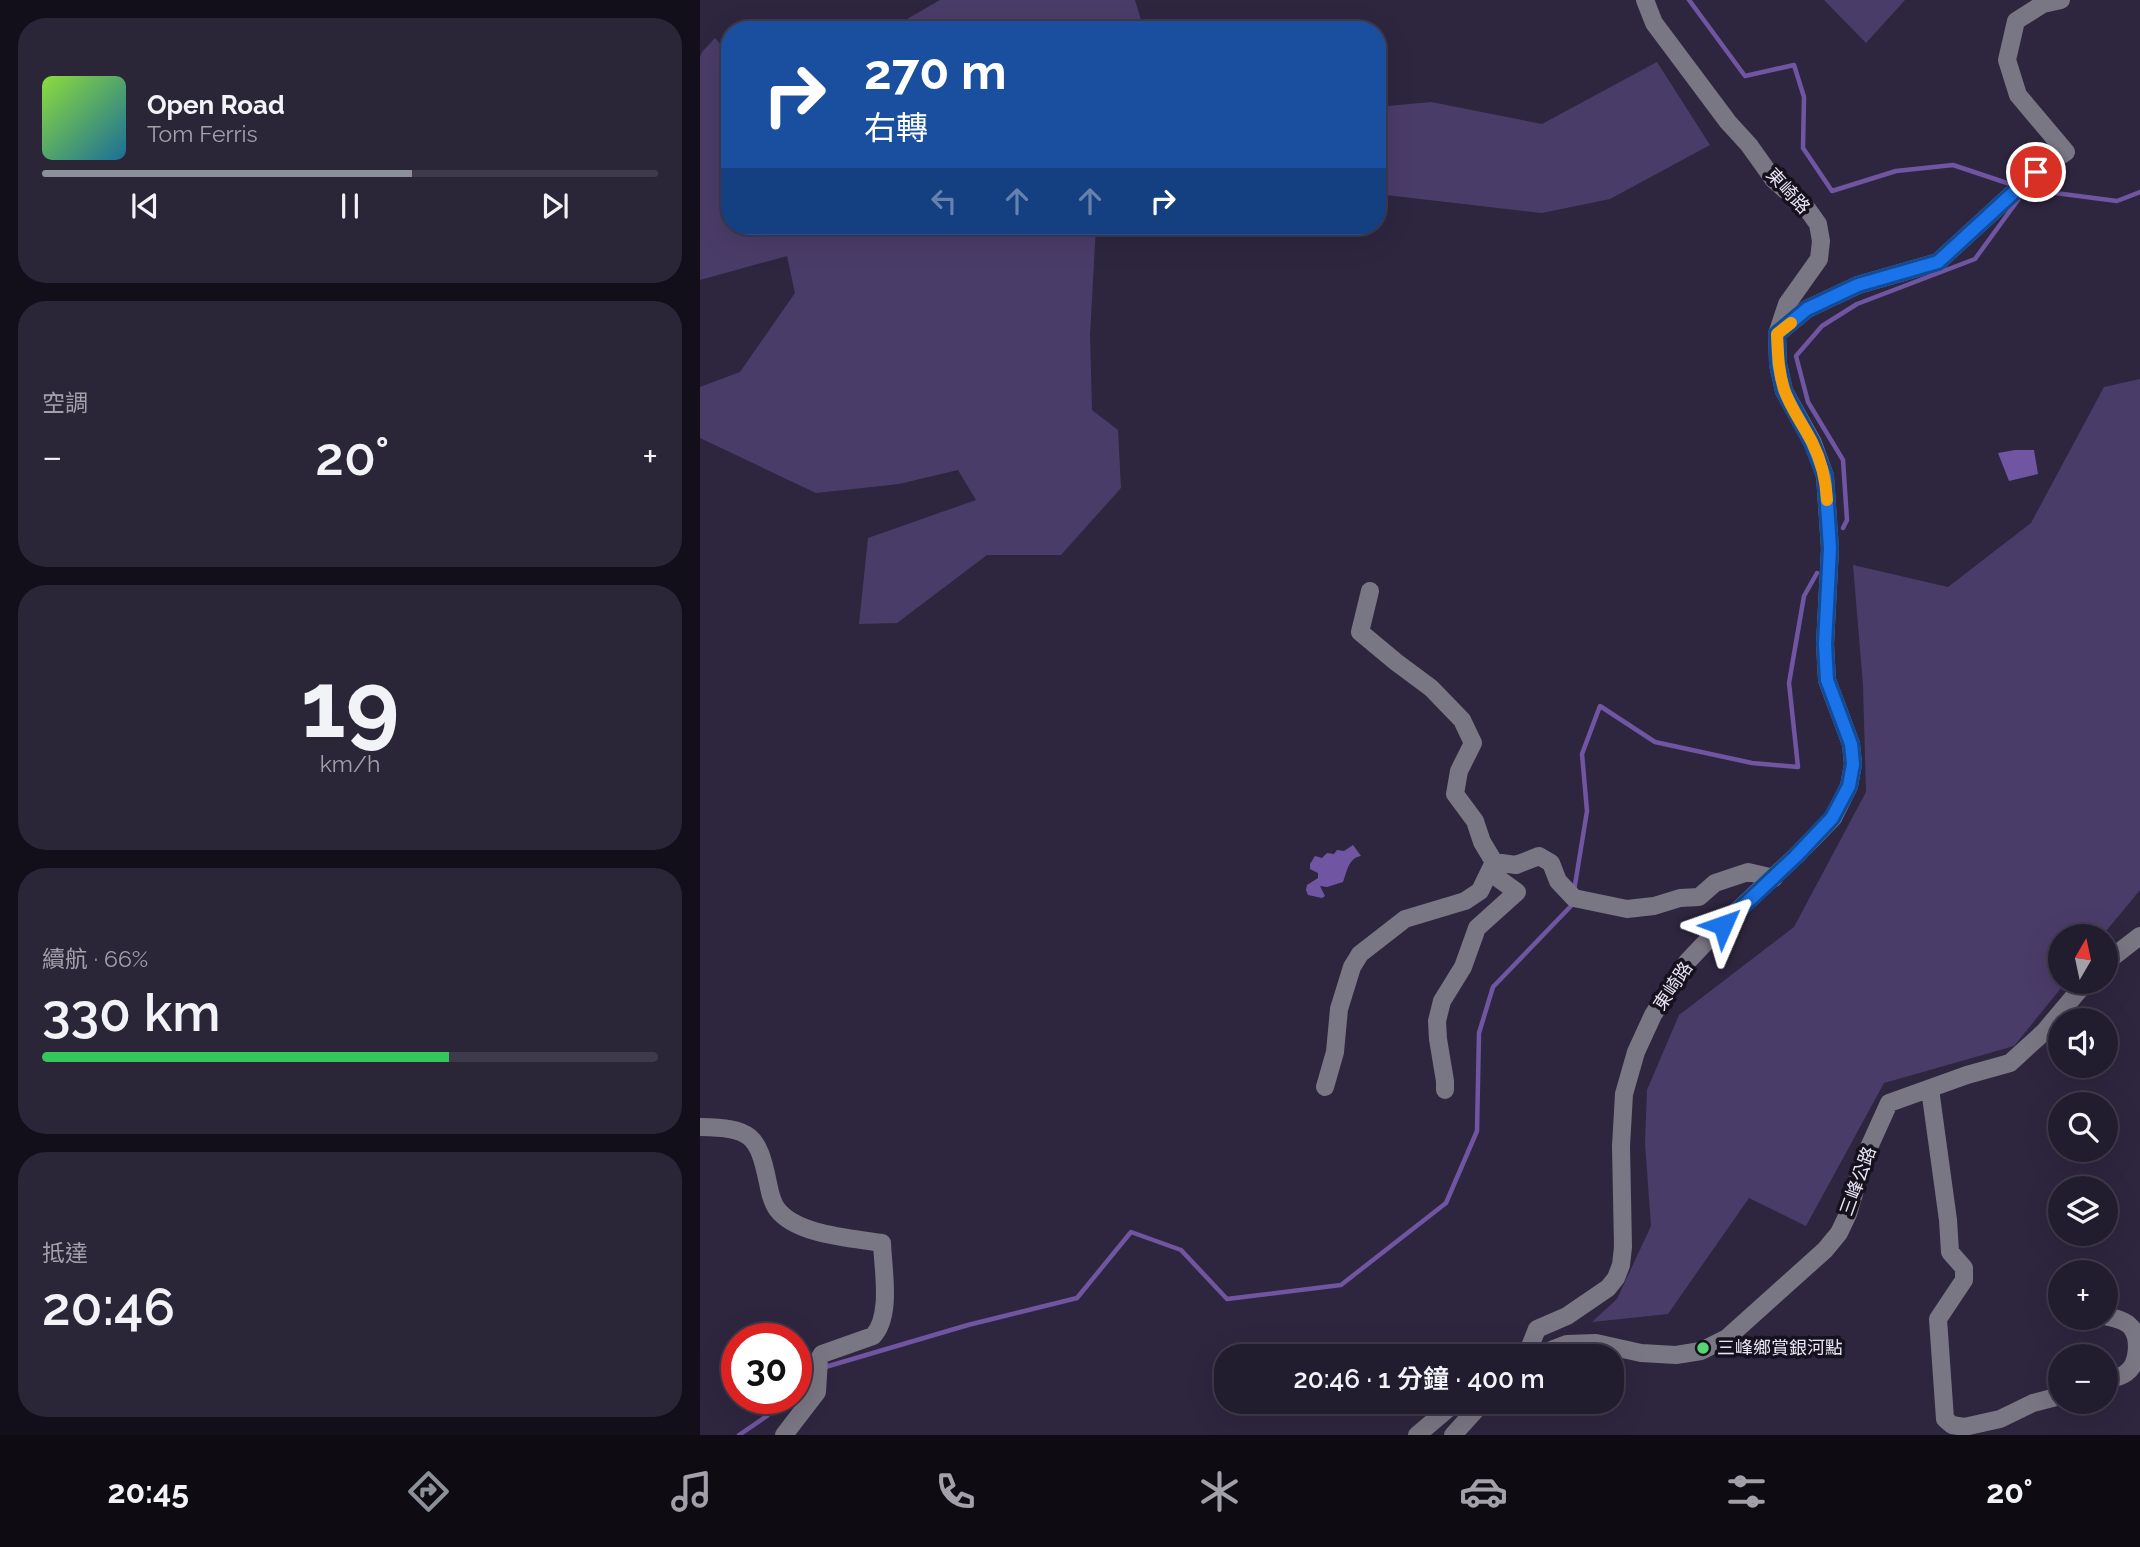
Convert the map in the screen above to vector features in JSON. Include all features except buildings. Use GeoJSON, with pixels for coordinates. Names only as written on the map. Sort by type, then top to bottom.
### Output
{"type":"FeatureCollection","features":[{"type":"Feature","properties":{"kind":"street","name":"東崎路"},"geometry":{"type":"LineString","coordinates":[[1531,1344],[1537,1329],[1567,1316],[1608,1288],[1621,1265],[1624,1094],[1636,1052],[1653,1015],[1688,962],[1832,818],[1849,786],[1853,764],[1847,733],[1827,680],[1825,644],[1830,548],[1825,476],[1812,443],[1784,391],[1778,364],[1777,334],[1787,304],[1819,259],[1821,242],[1818,224],[1808,211],[1774,180],[1749,145],[1728,122],[1654,23],[1645,0]]}},
{"type":"Feature","properties":{"kind":"street"},"geometry":{"type":"LineString","coordinates":[[1777,334],[1807,309],[1858,285],[1938,262],[2029,179],[2066,152],[2018,95],[2007,60],[2016,21],[2043,4],[2061,0]]}},
{"type":"Feature","properties":{"kind":"street"},"geometry":{"type":"LineString","coordinates":[[1370,591],[1360,632],[1431,688],[1462,720],[1473,743],[1459,771],[1455,794],[1475,821],[1499,878],[1517,892],[1478,928],[1463,967],[1442,1000],[1437,1021],[1446,1080],[1445,1090]]}},
{"type":"Feature","properties":{"kind":"street"},"geometry":{"type":"LineString","coordinates":[[1494,862],[1516,865],[1539,856],[1551,863],[1558,881],[1569,893],[1627,909],[1654,906],[1680,898],[1699,897],[1715,883],[1748,872],[1773,877]]}},
{"type":"Feature","properties":{"kind":"street"},"geometry":{"type":"LineString","coordinates":[[1325,1087],[1335,1052],[1339,1009],[1352,967],[1360,954],[1405,919],[1465,901],[1480,891],[1494,862]]}},
{"type":"Feature","properties":{"kind":"street"},"geometry":{"type":"LineString","coordinates":[[2118,953],[2140,936]]}},
{"type":"Feature","properties":{"kind":"street","name":"三峰公路"},"geometry":{"type":"LineString","coordinates":[[1624,1349],[1676,1355],[1700,1351],[1727,1338],[1825,1250],[1839,1233],[1864,1156],[1889,1103],[1967,1075],[2011,1063],[2044,1032],[2076,994]]}},
{"type":"Feature","properties":{"kind":"street"},"geometry":{"type":"LineString","coordinates":[[1930,1089],[1950,1252],[1964,1268],[1964,1280],[1938,1319],[1945,1419],[1952,1425],[1964,1427],[2000,1419],[2033,1403],[2048,1399]]}},
{"type":"Feature","properties":{"kind":"street"},"geometry":{"type":"LineString","coordinates":[[700,1127],[729,1128],[752,1139],[762,1154],[772,1199],[777,1209],[789,1219],[815,1231],[883,1243],[884,1306],[879,1330],[873,1336],[822,1354],[819,1359],[817,1392],[785,1435]]}},
{"type":"Feature","properties":{"kind":"street"},"geometry":{"type":"LineString","coordinates":[[2118,1321],[2133,1329],[2137,1347],[2133,1364],[2127,1372],[2118,1376]]}},
{"type":"Feature","properties":{"kind":"street","name":"三峰公路"},"geometry":{"type":"LineString","coordinates":[[1567,1344],[1600,1344]]}},
{"type":"Feature","properties":{"kind":"street"},"geometry":{"type":"LineString","coordinates":[[1417,1435],[1442,1414]]}},
{"type":"Feature","properties":{"kind":"street"},"geometry":{"type":"LineString","coordinates":[[1453,1435],[1472,1414]]}},
{"type":"Feature","properties":{"kind":"shaded area"},"geometry":{"type":"Polygon","coordinates":[[[940,0],[1135,0],[1141,21],[904,21],[940,0]]]}},
{"type":"Feature","properties":{"kind":"shaded area"},"geometry":{"type":"Polygon","coordinates":[[[1824,0],[1905,0],[1866,43],[1824,0]]]}},
{"type":"Feature","properties":{"kind":"shaded area"},"geometry":{"type":"Polygon","coordinates":[[[715,38],[721,45],[721,235],[1096,235],[1090,335],[1092,410],[1118,430],[1121,488],[1061,555],[987,555],[897,623],[859,624],[868,538],[976,500],[958,470],[899,484],[816,493],[700,438],[700,387],[740,372],[795,293],[787,256],[700,280],[702,52],[715,38]]]}},
{"type":"Feature","properties":{"kind":"shaded area"},"geometry":{"type":"Polygon","coordinates":[[[1657,62],[1710,145],[1610,199],[1542,213],[1386,195],[1386,106],[1431,102],[1542,124],[1657,62]]]}},
{"type":"Feature","properties":{"kind":"shaded area"},"geometry":{"type":"Polygon","coordinates":[[[2140,379],[2140,890],[2112,924],[2048,924],[2048,994],[2056,994],[2014,1046],[1884,1083],[1806,1226],[1749,1198],[1668,1314],[1592,1322],[1617,1299],[1651,1226],[1645,1143],[1647,1090],[1679,1015],[1794,927],[1866,792],[1863,685],[1853,565],[1948,587],[2031,523],[2104,387],[2140,379]]]}},
{"type":"Feature","properties":{"kind":"shaded area"},"geometry":{"type":"Polygon","coordinates":[[[2034,450],[2038,474],[2009,481],[1998,453],[2034,450]]]}},
{"type":"Feature","properties":{"kind":"shaded area"},"geometry":{"type":"Polygon","coordinates":[[[1353,845],[1361,856],[1351,862],[1343,882],[1327,887],[1320,886],[1325,896],[1322,898],[1308,895],[1307,885],[1318,878],[1318,873],[1310,869],[1315,856],[1322,858],[1327,853],[1344,851],[1353,845]]]}},
{"type":"Feature","properties":{"kind":"waterway"},"geometry":{"type":"LineString","coordinates":[[1689,0],[1745,76],[1794,65],[1804,97],[1803,148],[1832,191],[1896,171],[1953,165],[2013,185]]}},
{"type":"Feature","properties":{"kind":"waterway"},"geometry":{"type":"LineString","coordinates":[[2025,189],[2117,201],[2140,192]]}},
{"type":"Feature","properties":{"kind":"waterway"},"geometry":{"type":"LineString","coordinates":[[1843,528],[1847,520],[1843,460],[1808,402],[1796,356],[1822,326],[1857,304],[1975,259],[2018,200]]}},
{"type":"Feature","properties":{"kind":"waterway"},"geometry":{"type":"LineString","coordinates":[[1574,891],[1587,811],[1582,754],[1600,706],[1655,742],[1752,763],[1798,767],[1789,683],[1804,596],[1817,573]]}},
{"type":"Feature","properties":{"kind":"waterway"},"geometry":{"type":"LineString","coordinates":[[822,1368],[968,1325],[1077,1298],[1131,1232],[1181,1250],[1227,1299],[1341,1285],[1446,1203],[1477,1131],[1479,1033],[1493,987],[1572,903]]}},
{"type":"Feature","properties":{"kind":"waterway"},"geometry":{"type":"LineString","coordinates":[[739,1435],[769,1414]]}},
{"type":"Feature","properties":{"kind":"slow traffic"},"geometry":{"type":"LineString","coordinates":[[1791,323],[1777,334],[1778,364],[1784,391],[1812,443],[1825,476],[1827,500]]}},
{"type":"Feature","properties":{"kind":"place","name":"三峰鄉賞銀河點"},"geometry":{"type":"Point","coordinates":[1703,1348]}},
{"type":"Feature","properties":{"kind":"route"},"geometry":{"type":"LineString","coordinates":[[1723,925],[1832,818],[1849,786],[1853,764],[1851,744],[1827,680],[1825,644],[1830,548],[1825,476],[1812,443],[1784,391],[1778,364],[1777,334],[1807,309],[1858,285],[1938,262],[2036,172]]}}]}
